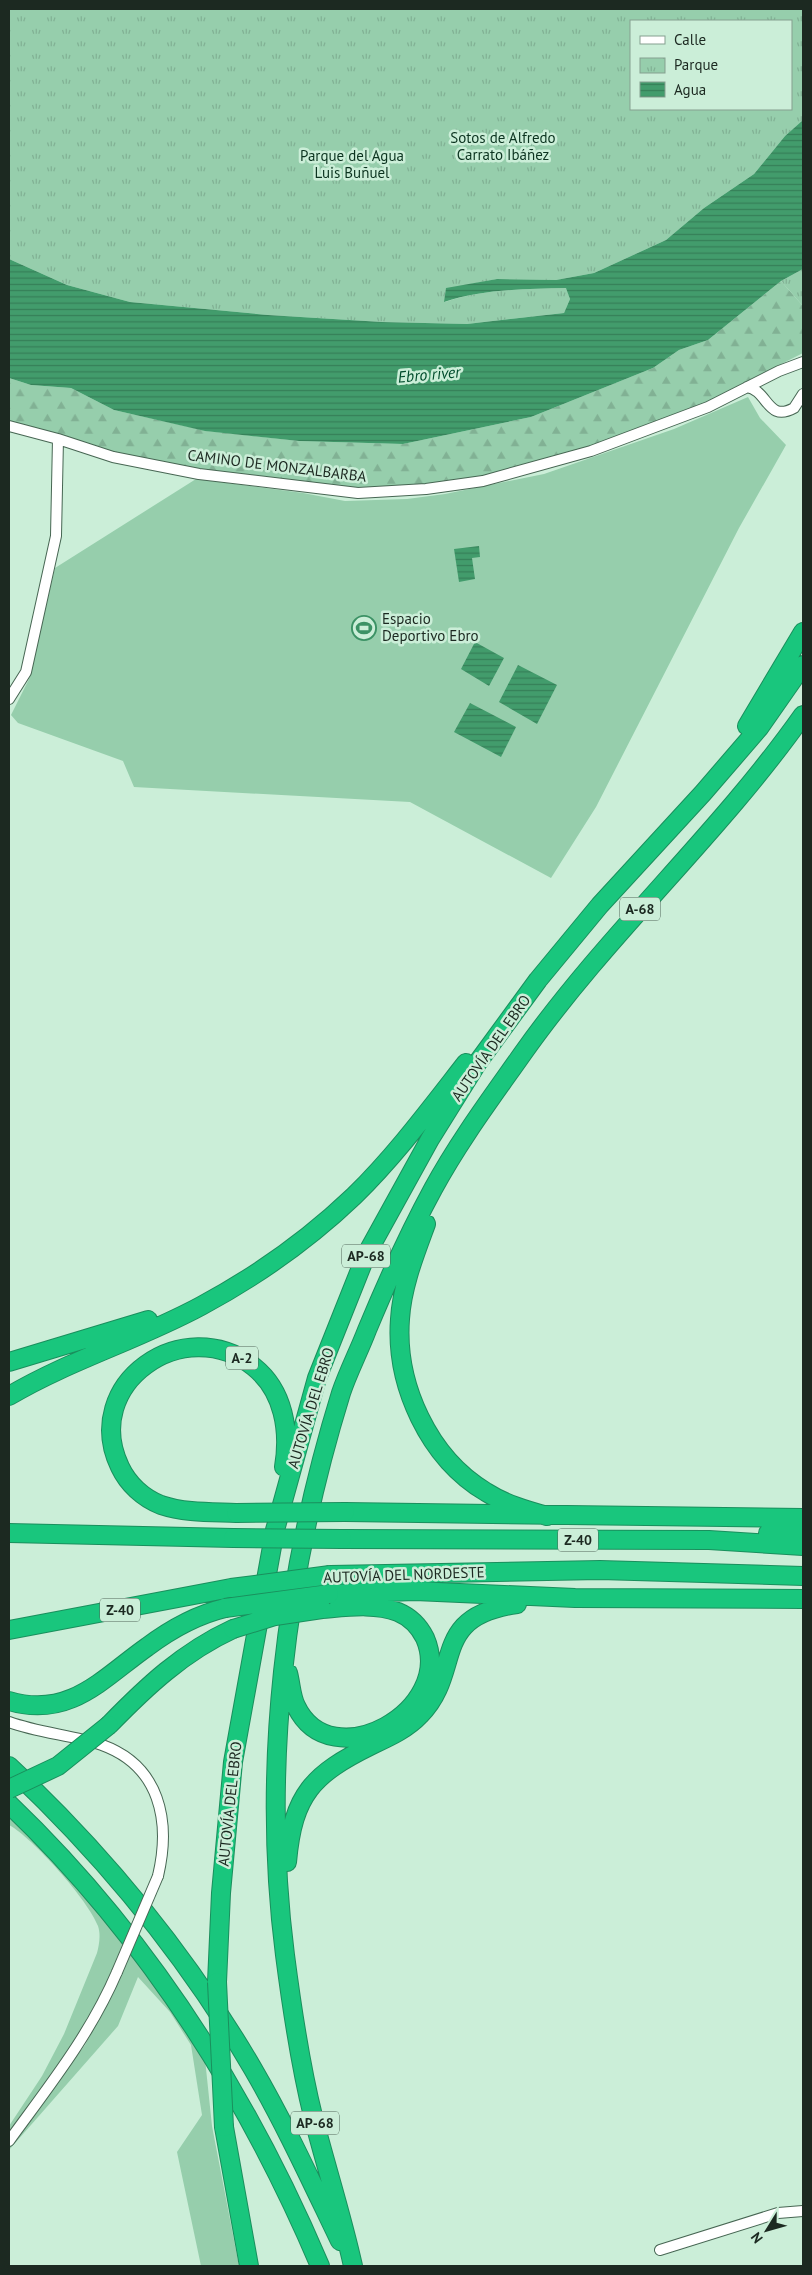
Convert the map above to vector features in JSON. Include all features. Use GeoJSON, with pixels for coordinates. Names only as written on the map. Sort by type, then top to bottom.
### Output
{"type":"FeatureCollection","features":[{"type":"Feature","properties":{"kind":"highway"},"geometry":{"type":"LineString","coordinates":[[644,856],[750,722],[803,632]]}},
{"type":"Feature","properties":{"kind":"highway","name":"AUTOVÍA DEL EBRO"},"geometry":{"type":"LineString","coordinates":[[249,2266],[224,2127],[217,1982],[221,1893],[233,1762],[251,1662],[276,1530],[317,1378],[366,1256],[430,1139],[478,1062],[538,980],[600,905],[703,793],[759,728],[803,665]]}},
{"type":"Feature","properties":{"kind":"highway","name":"AUTOVÍA DEL EBRO"},"geometry":{"type":"LineString","coordinates":[[353,2266],[312,2114],[299,2050],[285,1960],[279,1893],[276,1767],[280,1698],[285,1659],[309,1520],[342,1391],[392,1271],[432,1191],[460,1142],[568,994],[773,758],[803,714]]}},
{"type":"Feature","properties":{"kind":"highway"},"geometry":{"type":"LineString","coordinates":[[773,758],[789,745],[803,728]]}},
{"type":"Feature","properties":{"kind":"highway"},"geometry":{"type":"LineString","coordinates":[[9,1396],[44,1376],[172,1320],[232,1286],[317,1228],[371,1178],[412,1131],[534,976],[600,905]]}},
{"type":"Feature","properties":{"kind":"highway"},"geometry":{"type":"LineString","coordinates":[[484,1110],[436,1201],[417,1249],[403,1296],[400,1320],[400,1346],[410,1392],[432,1439],[446,1459],[464,1477],[485,1492],[508,1504],[546,1516],[803,1518]]}},
{"type":"Feature","properties":{"kind":"highway"},"geometry":{"type":"LineString","coordinates":[[9,1362],[151,1319],[232,1286]]}},
{"type":"Feature","properties":{"kind":"highway","name":"A-2"},"geometry":{"type":"LineString","coordinates":[[251,1662],[268,1548],[285,1462],[286,1430],[282,1410],[275,1392],[264,1376],[247,1362],[229,1352],[212,1348],[193,1347],[174,1350],[158,1357],[143,1366],[131,1378],[122,1392],[115,1409],[112,1440],[122,1472],[142,1494],[160,1504],[181,1510],[236,1512],[345,1512],[546,1516]]}},
{"type":"Feature","properties":{"kind":"highway","name":"Z-40"},"geometry":{"type":"LineString","coordinates":[[9,1533],[233,1538],[709,1540],[803,1546]]}},
{"type":"Feature","properties":{"kind":"highway"},"geometry":{"type":"LineString","coordinates":[[709,1540],[732,1533],[803,1533]]}},
{"type":"Feature","properties":{"kind":"highway","name":"AUTOVÍA DEL NORDESTE"},"geometry":{"type":"LineString","coordinates":[[9,1630],[231,1588],[330,1575],[600,1570],[803,1576]]}},
{"type":"Feature","properties":{"kind":"highway"},"geometry":{"type":"LineString","coordinates":[[695,1574],[744,1586],[803,1595]]}},
{"type":"Feature","properties":{"kind":"highway"},"geometry":{"type":"LineString","coordinates":[[9,1701],[36,1706],[69,1701],[105,1681],[169,1632],[200,1616],[226,1608],[325,1601],[415,1591],[575,1598],[803,1599]]}},
{"type":"Feature","properties":{"kind":"highway"},"geometry":{"type":"LineString","coordinates":[[279,1893],[285,1884],[291,1827],[304,1795],[331,1768],[408,1726],[421,1715],[438,1686],[453,1643],[470,1620],[498,1606],[575,1598]]}},
{"type":"Feature","properties":{"kind":"highway"},"geometry":{"type":"LineString","coordinates":[[9,1789],[58,1766],[108,1725],[178,1660],[207,1642],[232,1629],[325,1601],[400,1612],[413,1622],[426,1643],[429,1663],[425,1684],[415,1703],[398,1718],[366,1735],[340,1738],[324,1734],[305,1720],[296,1707],[285,1659]]}},
{"type":"Feature","properties":{"kind":"highway"},"geometry":{"type":"LineString","coordinates":[[9,1766],[60,1816],[109,1870],[161,1932],[203,1989],[233,2036],[278,2114],[353,2266]]}},
{"type":"Feature","properties":{"kind":"highway"},"geometry":{"type":"LineString","coordinates":[[9,1804],[54,1847],[90,1888],[164,1980],[266,2148],[320,2266]]}},
{"type":"Feature","properties":{"kind":"street","name":"CAMINO DE MONZALBARBA"},"geometry":{"type":"LineString","coordinates":[[9,426],[58,439],[113,457],[199,474],[358,493],[426,490],[483,480],[564,459],[652,429],[708,407],[803,362]]}},
{"type":"Feature","properties":{"kind":"street"},"geometry":{"type":"LineString","coordinates":[[764,398],[766,384],[771,376]]}},
{"type":"Feature","properties":{"kind":"street"},"geometry":{"type":"LineString","coordinates":[[747,388],[755,389],[772,409],[784,411],[794,408],[803,394]]}},
{"type":"Feature","properties":{"kind":"street"},"geometry":{"type":"LineString","coordinates":[[9,699],[26,672],[56,536],[58,439]]}},
{"type":"Feature","properties":{"kind":"street"},"geometry":{"type":"LineString","coordinates":[[9,1722],[103,1746],[135,1764],[146,1774],[158,1799],[162,1818],[162,1860],[158,1876],[102,2006],[80,2045],[9,2141]]}},
{"type":"Feature","properties":{"kind":"street"},"geometry":{"type":"LineString","coordinates":[[660,2250],[778,2213],[803,2211]]}},
{"type":"Feature","properties":{"kind":"green space","name":"Parque del Agua Luis Buñuel"},"geometry":{"type":"Polygon","coordinates":[[[9,9],[803,9],[803,120],[785,136],[754,174],[704,208],[666,240],[594,273],[556,280],[497,279],[446,289],[445,302],[489,292],[567,288],[570,299],[564,313],[467,324],[382,322],[268,315],[130,302],[67,285],[9,259],[9,9]]]}},
{"type":"Feature","properties":{"kind":"green space"},"geometry":{"type":"Polygon","coordinates":[[[803,269],[803,306],[781,281],[803,269]]]}},
{"type":"Feature","properties":{"kind":"green space"},"geometry":{"type":"Polygon","coordinates":[[[781,281],[803,306],[803,353],[652,429],[483,481],[358,493],[199,474],[9,432],[9,378],[31,385],[71,388],[114,410],[207,431],[299,441],[403,444],[531,417],[653,368],[679,350],[708,340],[781,281]]]}},
{"type":"Feature","properties":{"kind":"green space","name":"Espacio Deportivo Ebro"},"geometry":{"type":"Polygon","coordinates":[[[748,397],[760,418],[786,445],[739,528],[596,807],[551,878],[410,802],[134,787],[123,761],[18,723],[11,715],[29,679],[55,568],[196,479],[303,493],[345,501],[407,499],[445,494],[544,474],[674,429],[748,397]]]}},
{"type":"Feature","properties":{"kind":"green space"},"geometry":{"type":"Polygon","coordinates":[[[9,1814],[103,1916],[155,1982],[205,2059],[212,2126],[239,2266],[201,2266],[177,2152],[202,2115],[191,2045],[170,2012],[138,1977],[118,2026],[9,2150],[9,2147],[85,2045],[103,2012],[114,1966],[105,1989],[82,2033],[9,2134],[9,2126],[42,2076],[64,2034],[97,1953],[100,1936],[93,1915],[84,1901],[45,1856],[9,1825],[9,1814]]]}},
{"type":"Feature","properties":{"kind":"water","name":"Ebro river"},"geometry":{"type":"Polygon","coordinates":[[[803,120],[803,269],[781,281],[708,340],[679,350],[653,368],[531,417],[403,444],[299,441],[205,431],[114,410],[71,388],[31,385],[9,378],[9,259],[67,285],[130,302],[268,315],[382,322],[467,324],[564,313],[570,299],[566,288],[489,292],[444,302],[446,288],[497,279],[556,280],[594,273],[666,240],[704,208],[754,174],[785,136],[803,120]]]}},
{"type":"Feature","properties":{"kind":"water"},"geometry":{"type":"Polygon","coordinates":[[[479,546],[480,557],[472,558],[475,579],[459,582],[454,549],[479,546]]]}},
{"type":"Feature","properties":{"kind":"water"},"geometry":{"type":"Polygon","coordinates":[[[475,642],[504,658],[489,686],[461,669],[475,642]]]}},
{"type":"Feature","properties":{"kind":"water"},"geometry":{"type":"Polygon","coordinates":[[[518,665],[557,685],[537,724],[499,702],[518,665]]]}},
{"type":"Feature","properties":{"kind":"water"},"geometry":{"type":"Polygon","coordinates":[[[470,703],[516,727],[501,757],[454,732],[470,703]]]}},
{"type":"Feature","properties":{"kind":"place","name":"Espacio Deportivo Ebro"},"geometry":{"type":"Point","coordinates":[364,628]}},
{"type":"Feature","properties":{"kind":"park label","name":"Sotos de Alfredo Carrato Ibáñez"},"geometry":{"type":"Point","coordinates":[503,146]}}]}
